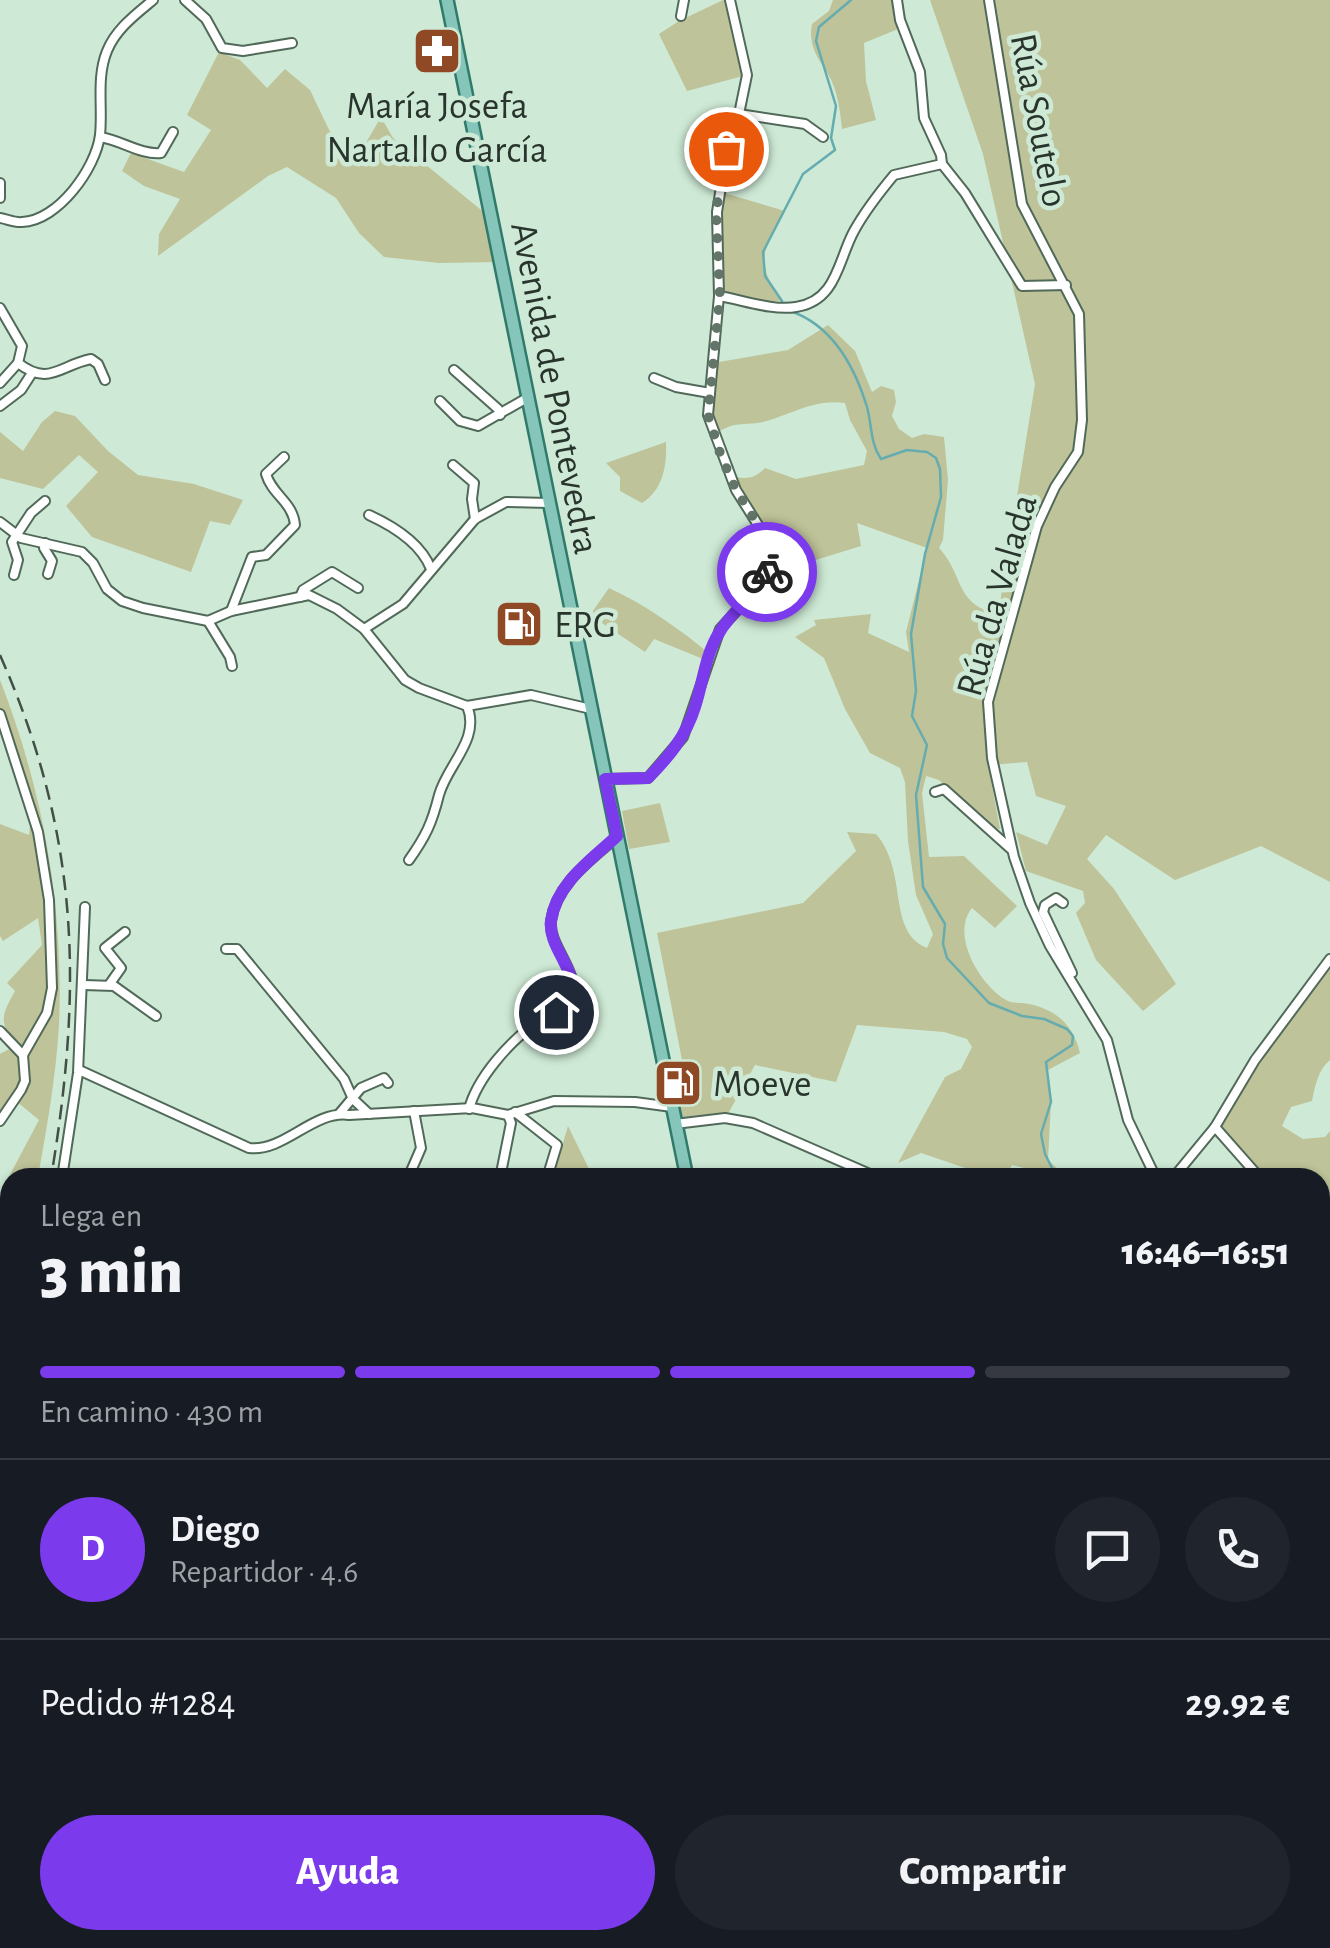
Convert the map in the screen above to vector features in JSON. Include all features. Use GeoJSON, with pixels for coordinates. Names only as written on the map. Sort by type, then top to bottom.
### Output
{"type":"FeatureCollection","features":[{"type":"Feature","properties":{"kind":"main road","name":"Avenida de Pontevedra"},"geometry":{"type":"LineString","coordinates":[[447,0],[685,1168]]}},
{"type":"Feature","properties":{"kind":"street"},"geometry":{"type":"LineString","coordinates":[[0,218],[28,222],[46,215],[65,201],[82,177],[100,137],[104,56],[113,36],[153,0]]}},
{"type":"Feature","properties":{"kind":"street"},"geometry":{"type":"LineString","coordinates":[[185,0],[206,19],[222,48],[243,51],[292,43]]}},
{"type":"Feature","properties":{"kind":"street"},"geometry":{"type":"LineString","coordinates":[[681,16],[684,0]]}},
{"type":"Feature","properties":{"kind":"street"},"geometry":{"type":"LineString","coordinates":[[605,779],[648,778],[666,760],[683,736],[695,708],[720,630],[762,583],[772,563],[770,544],[736,490],[708,415],[720,296],[716,212],[726,149],[747,75],[730,0]]}},
{"type":"Feature","properties":{"kind":"street"},"geometry":{"type":"LineString","coordinates":[[898,0],[900,20],[920,72],[924,118],[942,164],[965,193],[1022,286],[1066,285]]}},
{"type":"Feature","properties":{"kind":"street","name":"Rúa Soutelo"},"geometry":{"type":"LineString","coordinates":[[989,0],[1022,204],[1079,314],[1082,420]]}},
{"type":"Feature","properties":{"kind":"street"},"geometry":{"type":"LineString","coordinates":[[739,114],[805,124],[823,137]]}},
{"type":"Feature","properties":{"kind":"street"},"geometry":{"type":"LineString","coordinates":[[100,137],[149,154],[161,153],[173,132]]}},
{"type":"Feature","properties":{"kind":"street"},"geometry":{"type":"LineString","coordinates":[[720,296],[784,308],[798,308],[820,298],[836,277],[856,227],[894,175],[910,168],[942,164]]}},
{"type":"Feature","properties":{"kind":"street"},"geometry":{"type":"LineString","coordinates":[[0,183],[0,198]]}},
{"type":"Feature","properties":{"kind":"street"},"geometry":{"type":"LineString","coordinates":[[0,308],[22,346],[18,363],[0,384]]}},
{"type":"Feature","properties":{"kind":"street"},"geometry":{"type":"LineString","coordinates":[[18,363],[32,374],[57,372],[91,359],[106,380]]}},
{"type":"Feature","properties":{"kind":"street"},"geometry":{"type":"LineString","coordinates":[[454,370],[500,415]]}},
{"type":"Feature","properties":{"kind":"street"},"geometry":{"type":"LineString","coordinates":[[0,406],[27,384],[32,374]]}},
{"type":"Feature","properties":{"kind":"street"},"geometry":{"type":"LineString","coordinates":[[654,378],[676,387],[710,393]]}},
{"type":"Feature","properties":{"kind":"street"},"geometry":{"type":"LineString","coordinates":[[440,401],[460,421],[478,426],[528,398]]}},
{"type":"Feature","properties":{"kind":"street","name":"Rúa da Valada"},"geometry":{"type":"LineString","coordinates":[[1082,420],[1078,452],[1055,487],[1037,526],[988,702],[992,758],[1012,850],[1030,903],[1050,946],[1108,1040],[1128,1120],[1151,1168]]}},
{"type":"Feature","properties":{"kind":"street"},"geometry":{"type":"LineString","coordinates":[[231,610],[252,558],[266,555],[291,533],[294,525],[292,512],[272,490],[266,474],[284,458]]}},
{"type":"Feature","properties":{"kind":"street"},"geometry":{"type":"LineString","coordinates":[[453,465],[474,483],[475,518]]}},
{"type":"Feature","properties":{"kind":"street"},"geometry":{"type":"LineString","coordinates":[[14,576],[18,560],[12,542],[31,513],[46,500]]}},
{"type":"Feature","properties":{"kind":"street"},"geometry":{"type":"LineString","coordinates":[[364,629],[402,604],[475,518],[506,502],[549,503]]}},
{"type":"Feature","properties":{"kind":"street"},"geometry":{"type":"LineString","coordinates":[[369,515],[403,535],[418,548],[431,568]]}},
{"type":"Feature","properties":{"kind":"street"},"geometry":{"type":"LineString","coordinates":[[0,522],[17,535],[82,552],[93,563],[107,590],[122,601],[162,614],[208,621],[231,610],[310,596],[364,629],[405,680],[415,686],[467,706],[531,695],[591,709]]}},
{"type":"Feature","properties":{"kind":"street"},"geometry":{"type":"LineString","coordinates":[[45,543],[52,560],[48,574]]}},
{"type":"Feature","properties":{"kind":"street"},"geometry":{"type":"LineString","coordinates":[[300,597],[303,590],[332,572],[358,588]]}},
{"type":"Feature","properties":{"kind":"street"},"geometry":{"type":"LineString","coordinates":[[208,621],[232,666]]}},
{"type":"Feature","properties":{"kind":"street"},"geometry":{"type":"LineString","coordinates":[[408,860],[435,818],[439,795],[470,731],[467,706]]}},
{"type":"Feature","properties":{"kind":"street"},"geometry":{"type":"LineString","coordinates":[[0,714],[38,832],[49,900],[50,1003],[22,1055],[24,1081],[0,1121]]}},
{"type":"Feature","properties":{"kind":"street","name":"Rúa da Valada"},"geometry":{"type":"LineString","coordinates":[[935,792],[944,789],[1012,850]]}},
{"type":"Feature","properties":{"kind":"street"},"geometry":{"type":"LineString","coordinates":[[470,1108],[483,1081],[507,1051],[570,997],[572,984],[550,924],[572,877],[617,836]]}},
{"type":"Feature","properties":{"kind":"street","name":"Rúa da Valada"},"geometry":{"type":"LineString","coordinates":[[1064,903],[1056,898],[1045,905],[1043,912],[1075,987]]}},
{"type":"Feature","properties":{"kind":"street"},"geometry":{"type":"LineString","coordinates":[[63,1168],[78,1070],[84,907]]}},
{"type":"Feature","properties":{"kind":"street"},"geometry":{"type":"LineString","coordinates":[[109,985],[121,968],[105,948],[125,932]]}},
{"type":"Feature","properties":{"kind":"street"},"geometry":{"type":"LineString","coordinates":[[226,948],[242,954],[344,1080],[353,1099],[370,1114]]}},
{"type":"Feature","properties":{"kind":"street"},"geometry":{"type":"LineString","coordinates":[[1182,1168],[1216,1128],[1256,1060],[1330,959]]}},
{"type":"Feature","properties":{"kind":"street"},"geometry":{"type":"LineString","coordinates":[[84,984],[109,985],[124,991],[156,1016]]}},
{"type":"Feature","properties":{"kind":"street"},"geometry":{"type":"LineString","coordinates":[[0,1031],[22,1055]]}},
{"type":"Feature","properties":{"kind":"street"},"geometry":{"type":"LineString","coordinates":[[78,1070],[249,1148],[264,1150],[334,1113],[470,1108],[512,1114],[556,1144],[549,1168]]}},
{"type":"Feature","properties":{"kind":"street"},"geometry":{"type":"LineString","coordinates":[[339,1114],[361,1088],[384,1078],[388,1083]]}},
{"type":"Feature","properties":{"kind":"street"},"geometry":{"type":"LineString","coordinates":[[512,1114],[554,1100],[672,1107]]}},
{"type":"Feature","properties":{"kind":"street"},"geometry":{"type":"LineString","coordinates":[[413,1168],[422,1148],[414,1111]]}},
{"type":"Feature","properties":{"kind":"street"},"geometry":{"type":"LineString","coordinates":[[502,1168],[512,1114]]}},
{"type":"Feature","properties":{"kind":"street"},"geometry":{"type":"LineString","coordinates":[[675,1124],[725,1118],[753,1123],[855,1168]]}},
{"type":"Feature","properties":{"kind":"street"},"geometry":{"type":"LineString","coordinates":[[1216,1128],[1251,1168]]}},
{"type":"Feature","properties":{"kind":"green space"},"geometry":{"type":"Polygon","coordinates":[[[723,0],[731,0],[747,75],[687,91],[659,34],[723,0]]]}},
{"type":"Feature","properties":{"kind":"green space"},"geometry":{"type":"Polygon","coordinates":[[[833,0],[897,0],[898,29],[864,43],[866,81],[876,120],[842,129],[834,87],[811,39],[812,24],[829,11],[833,0]]]}},
{"type":"Feature","properties":{"kind":"green space"},"geometry":{"type":"Polygon","coordinates":[[[930,0],[1330,0],[1330,882],[1261,846],[1175,880],[1106,835],[1087,859],[1114,889],[1176,984],[1143,1011],[1096,960],[1076,913],[1085,903],[1083,891],[1026,871],[1016,832],[1047,845],[1066,806],[1036,796],[1027,762],[988,765],[1000,829],[993,828],[939,780],[926,776],[922,793],[929,857],[964,856],[1017,906],[995,928],[972,908],[964,932],[978,971],[1006,1000],[1056,1015],[1069,1027],[1077,1043],[1080,1053],[1046,1071],[1051,1102],[1048,1160],[1056,1168],[965,1168],[921,1153],[898,1163],[945,1077],[961,1069],[972,1047],[967,1039],[944,1032],[857,1025],[836,1082],[755,1065],[729,1112],[674,1118],[664,1069],[683,1065],[657,933],[803,903],[856,851],[847,832],[876,834],[892,865],[906,928],[914,940],[927,948],[933,934],[916,895],[905,782],[900,768],[870,753],[845,709],[824,658],[795,637],[816,625],[814,620],[871,614],[868,633],[909,652],[906,632],[927,548],[857,523],[861,546],[790,568],[730,476],[749,478],[765,468],[796,479],[864,465],[867,451],[845,403],[814,405],[767,421],[734,425],[714,435],[708,415],[713,363],[788,350],[828,325],[855,351],[872,392],[881,386],[894,390],[892,416],[899,429],[912,438],[924,434],[944,437],[948,480],[939,548],[973,603],[998,615],[1035,384],[983,154],[930,0]]]}},
{"type":"Feature","properties":{"kind":"green space"},"geometry":{"type":"Polygon","coordinates":[[[219,52],[240,60],[267,88],[285,69],[310,90],[344,161],[364,146],[381,117],[393,138],[491,218],[500,262],[439,263],[384,257],[359,233],[336,198],[287,167],[268,176],[158,256],[159,234],[180,199],[144,186],[122,171],[131,153],[184,172],[211,130],[187,115],[219,52]]]}},
{"type":"Feature","properties":{"kind":"green space"},"geometry":{"type":"Polygon","coordinates":[[[721,192],[785,211],[765,256],[768,276],[782,301],[719,296],[721,192]]]}},
{"type":"Feature","properties":{"kind":"green space"},"geometry":{"type":"Polygon","coordinates":[[[55,411],[75,416],[138,475],[194,484],[243,500],[230,525],[210,521],[191,572],[92,537],[66,506],[98,472],[79,455],[43,489],[0,478],[0,432],[23,451],[42,422],[55,411]]]}},
{"type":"Feature","properties":{"kind":"green space"},"geometry":{"type":"Polygon","coordinates":[[[666,442],[662,477],[649,498],[642,503],[620,491],[620,477],[606,463],[666,442]]]}},
{"type":"Feature","properties":{"kind":"green space"},"geometry":{"type":"Polygon","coordinates":[[[609,588],[686,635],[710,654],[708,661],[654,639],[645,652],[590,615],[609,588]]]}},
{"type":"Feature","properties":{"kind":"green space"},"geometry":{"type":"Polygon","coordinates":[[[0,680],[39,806],[58,936],[56,1063],[40,1168],[14,1168],[39,1120],[15,1100],[0,1121],[0,1054],[15,1046],[4,1019],[15,991],[7,983],[42,945],[38,918],[3,941],[0,936],[0,824],[29,835],[30,825],[0,718],[0,680]]]}},
{"type":"Feature","properties":{"kind":"green space"},"geometry":{"type":"Polygon","coordinates":[[[660,803],[670,842],[629,849],[622,811],[660,803]]]}},
{"type":"Feature","properties":{"kind":"green space"},"geometry":{"type":"Polygon","coordinates":[[[1330,959],[1330,1060],[1320,1073],[1312,1101],[1291,1107],[1282,1126],[1303,1139],[1325,1137],[1330,1131],[1330,1168],[1242,1168],[1245,1162],[1215,1127],[1255,1060],[1330,959]]]}},
{"type":"Feature","properties":{"kind":"green space"},"geometry":{"type":"Polygon","coordinates":[[[568,1126],[589,1168],[556,1168],[568,1126]]]}},
{"type":"Feature","properties":{"kind":"waterway"},"geometry":{"type":"LineString","coordinates":[[782,301],[765,276],[763,252],[803,174],[835,150],[831,138],[836,106],[816,41],[819,27],[851,0]]}},
{"type":"Feature","properties":{"kind":"waterway"},"geometry":{"type":"LineString","coordinates":[[793,312],[820,328],[841,350],[867,407],[881,459],[907,450],[927,452],[936,458],[940,469],[941,497],[925,554],[911,634],[916,691],[912,716],[927,745],[916,795],[923,887],[945,924],[943,944],[947,958],[989,1003],[1022,1016],[1044,1019],[1067,1029],[1073,1036],[1072,1045],[1046,1062],[1051,1102],[1041,1134],[1052,1168]]}},
{"type":"Feature","properties":{"kind":"railway"},"geometry":{"type":"LineString","coordinates":[[0,655],[46,786],[68,912],[68,1041],[52,1168]]}},
{"type":"Feature","properties":{"kind":"way so far"},"geometry":{"type":"LineString","coordinates":[[726,149],[716,212],[720,296],[708,415],[736,490],[770,544],[772,563],[767,572]]}},
{"type":"Feature","properties":{"kind":"place","name":"María Josefa Nartallo García"},"geometry":{"type":"Point","coordinates":[437,51]}},
{"type":"Feature","properties":{"kind":"place","name":"ERG"},"geometry":{"type":"Point","coordinates":[519,624]}},
{"type":"Feature","properties":{"kind":"place","name":"Moeve"},"geometry":{"type":"Point","coordinates":[678,1083]}},
{"type":"Feature","properties":{"kind":"route"},"geometry":{"type":"LineString","coordinates":[[556,1012],[570,997],[572,984],[550,924],[572,877],[617,836],[605,779],[648,778],[666,760],[683,736],[695,708],[720,630],[743,607],[767,572]]}}]}
